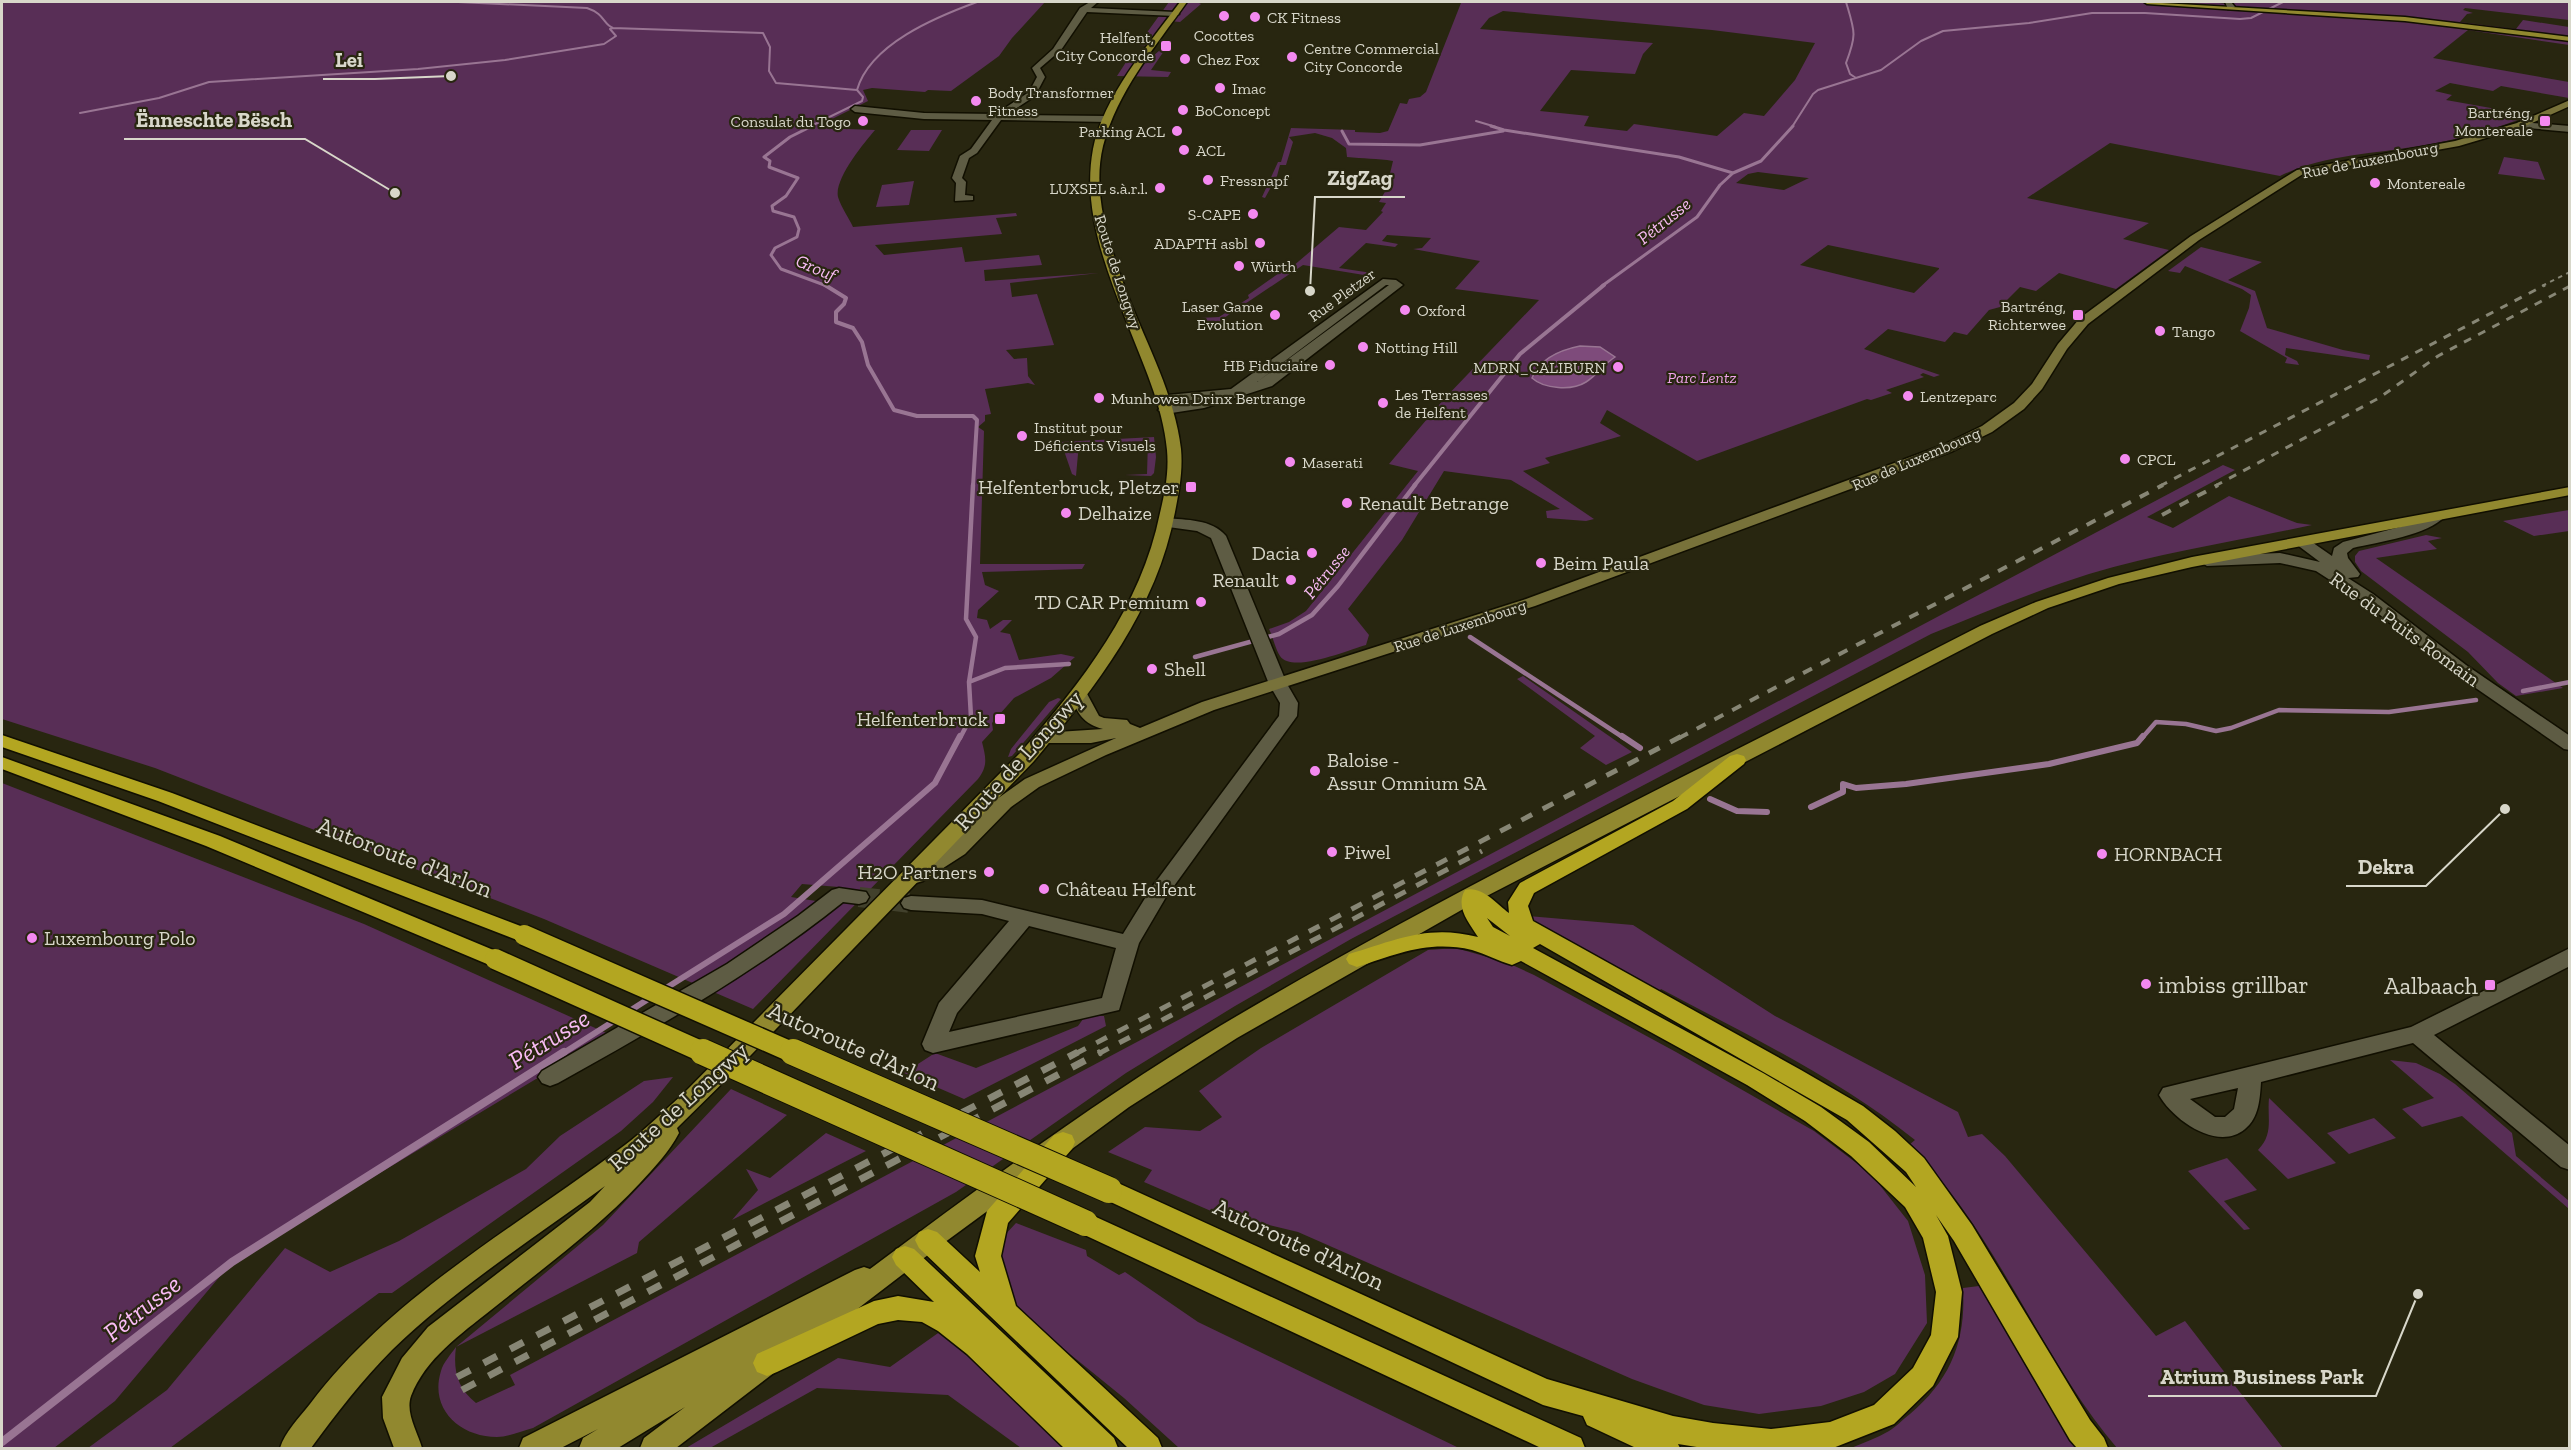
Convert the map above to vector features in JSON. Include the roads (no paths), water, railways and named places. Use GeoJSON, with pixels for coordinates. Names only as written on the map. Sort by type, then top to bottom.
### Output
{"type":"FeatureCollection","features":[{"type":"Feature","properties":{"kind":"highway","name":"Autoroute d'Arlon"},"geometry":{"type":"LineString","coordinates":[[2,741],[165,797],[524,935],[1108,1190],[1666,1449]]}},
{"type":"Feature","properties":{"kind":"highway"},"geometry":{"type":"LineString","coordinates":[[1737,760],[1680,805],[1527,888],[1518,899],[1517,910],[1524,926],[1728,1039],[1855,1113],[1915,1165],[1963,1233],[2080,1430],[2094,1449]]}},
{"type":"Feature","properties":{"kind":"highway"},"geometry":{"type":"LineString","coordinates":[[2,763],[213,841],[495,959],[1085,1223],[1571,1449]]}},
{"type":"Feature","properties":{"kind":"highway"},"geometry":{"type":"LineString","coordinates":[[1472,895],[1535,944],[1723,1046],[1787,1084],[1855,1113]]}},
{"type":"Feature","properties":{"kind":"highway"},"geometry":{"type":"LineString","coordinates":[[1472,895],[1473,913],[1486,932],[1813,1114],[1860,1149],[1914,1200],[1935,1236],[1949,1292],[1944,1337],[1923,1377],[1884,1415],[1830,1436],[1771,1443],[1713,1437],[1673,1429],[1542,1391]]}},
{"type":"Feature","properties":{"kind":"highway"},"geometry":{"type":"LineString","coordinates":[[1357,959],[1425,939],[1460,941],[1491,949],[1502,952],[1664,1037],[1704,1052]]}},
{"type":"Feature","properties":{"kind":"highway"},"geometry":{"type":"LineString","coordinates":[[1005,1311],[988,1256],[996,1219],[1063,1142]]}},
{"type":"Feature","properties":{"kind":"highway"},"geometry":{"type":"LineString","coordinates":[[928,1240],[1148,1449]]}},
{"type":"Feature","properties":{"kind":"highway"},"geometry":{"type":"LineString","coordinates":[[905,1257],[1104,1449]]}},
{"type":"Feature","properties":{"kind":"highway"},"geometry":{"type":"LineString","coordinates":[[767,1362],[874,1313],[898,1308],[926,1311],[947,1322],[978,1345],[1084,1449]]}},
{"type":"Feature","properties":{"kind":"main road","name":"Route de Longwy"},"geometry":{"type":"LineString","coordinates":[[294,1449],[331,1398],[382,1342],[439,1293],[635,1151],[692,1101],[907,894],[1040,742],[1101,666],[1130,618],[1152,570],[1166,524],[1174,481],[1175,457],[1163,404],[1104,238],[1096,202],[1096,164],[1107,119],[1183,2]]}},
{"type":"Feature","properties":{"kind":"main road"},"geometry":{"type":"LineString","coordinates":[[2147,2],[2229,4],[2260,9],[2429,21],[2570,39]]}},
{"type":"Feature","properties":{"kind":"main road","name":"Rue de Luxembourg"},"geometry":{"type":"LineString","coordinates":[[907,894],[958,849],[1004,803],[1032,783],[1100,751],[1208,706],[1529,603],[1948,448],[1987,429],[2019,406],[2037,386],[2062,347],[2084,321],[2195,238],[2289,178],[2314,168],[2447,146],[2520,125],[2570,103]]}},
{"type":"Feature","properties":{"kind":"main road"},"geometry":{"type":"LineString","coordinates":[[654,1449],[905,1257],[1063,1142],[1121,1100],[1229,1032],[1472,895],[1986,630],[2042,605],[2114,581],[2192,562],[2570,491]]}},
{"type":"Feature","properties":{"kind":"main road"},"geometry":{"type":"LineString","coordinates":[[1079,694],[1084,712],[1092,721],[1108,725],[1125,724],[1208,706]]}},
{"type":"Feature","properties":{"kind":"main road"},"geometry":{"type":"LineString","coordinates":[[1040,742],[1130,730],[1208,706]]}},
{"type":"Feature","properties":{"kind":"main road"},"geometry":{"type":"LineString","coordinates":[[1040,742],[1067,751],[1100,751]]}},
{"type":"Feature","properties":{"kind":"main road"},"geometry":{"type":"LineString","coordinates":[[408,1449],[397,1419],[396,1397],[412,1367],[438,1336],[599,1209],[648,1158],[692,1101]]}},
{"type":"Feature","properties":{"kind":"main road"},"geometry":{"type":"LineString","coordinates":[[533,1449],[905,1257]]}},
{"type":"Feature","properties":{"kind":"main road"},"geometry":{"type":"LineString","coordinates":[[593,1449],[905,1257]]}},
{"type":"Feature","properties":{"kind":"street"},"geometry":{"type":"LineString","coordinates":[[969,198],[959,199],[961,182],[957,178],[965,156],[974,151],[998,117],[1032,94],[1041,77],[1036,68],[1070,34],[1077,17],[1094,2]]}},
{"type":"Feature","properties":{"kind":"street"},"geometry":{"type":"LineString","coordinates":[[1083,10],[1174,14]]}},
{"type":"Feature","properties":{"kind":"street"},"geometry":{"type":"LineString","coordinates":[[855,109],[924,116],[1107,119]]}},
{"type":"Feature","properties":{"kind":"street","name":"Rue de Luxembourg"},"geometry":{"type":"LineString","coordinates":[[2520,125],[2570,129]]}},
{"type":"Feature","properties":{"kind":"street","name":"Rue Pletzer"},"geometry":{"type":"LineString","coordinates":[[1163,404],[1204,404],[1267,383],[1397,285],[1396,283],[1383,282],[1234,393]]}},
{"type":"Feature","properties":{"kind":"street","name":"Rue du Puits Romain"},"geometry":{"type":"LineString","coordinates":[[2378,597],[2344,567],[2339,551],[2365,538],[2420,526],[2438,516]]}},
{"type":"Feature","properties":{"kind":"street"},"geometry":{"type":"LineString","coordinates":[[1025,916],[947,1009],[933,1044],[1112,1004],[1128,943],[1159,892],[1288,716],[1289,703],[1278,684],[1218,536],[1211,530],[1197,526],[1166,524]]}},
{"type":"Feature","properties":{"kind":"street","name":"Rue du Puits Romain"},"geometry":{"type":"LineString","coordinates":[[2301,541],[2442,644],[2490,690]]}},
{"type":"Feature","properties":{"kind":"street","name":"Rue du Puits Romain"},"geometry":{"type":"LineString","coordinates":[[2285,543],[2367,597],[2490,690],[2570,745]]}},
{"type":"Feature","properties":{"kind":"street","name":"Rue du Puits Romain"},"geometry":{"type":"LineString","coordinates":[[2192,562],[2280,558],[2321,567]]}},
{"type":"Feature","properties":{"kind":"street"},"geometry":{"type":"LineString","coordinates":[[907,894],[1025,916],[1128,943]]}},
{"type":"Feature","properties":{"kind":"street"},"geometry":{"type":"LineString","coordinates":[[550,1077],[705,988],[800,928],[839,896],[859,897]]}},
{"type":"Feature","properties":{"kind":"street"},"geometry":{"type":"LineString","coordinates":[[2250,1077],[2417,1034],[2570,956]]}},
{"type":"Feature","properties":{"kind":"street"},"geometry":{"type":"LineString","coordinates":[[2417,1034],[2570,1160]]}},
{"type":"Feature","properties":{"kind":"waterway"},"geometry":{"type":"LineString","coordinates":[[458,2],[587,8],[597,13],[613,28]]}},
{"type":"Feature","properties":{"kind":"waterway","name":"Grouf"},"geometry":{"type":"LineString","coordinates":[[857,90],[864,74],[875,59],[906,34],[977,2]]}},
{"type":"Feature","properties":{"kind":"waterway"},"geometry":{"type":"LineString","coordinates":[[1846,2],[1854,33],[1846,63],[1850,74],[1856,78]]}},
{"type":"Feature","properties":{"kind":"waterway","name":"Pétrusse"},"geometry":{"type":"LineString","coordinates":[[1856,78],[1881,70],[1921,41],[1943,31],[2029,23],[2092,13],[2145,13],[2240,19],[2251,18],[2283,2]]}},
{"type":"Feature","properties":{"kind":"waterway"},"geometry":{"type":"LineString","coordinates":[[80,113],[159,98],[209,82],[418,69],[505,60],[604,44],[616,36],[610,29],[613,28]]}},
{"type":"Feature","properties":{"kind":"waterway"},"geometry":{"type":"LineString","coordinates":[[613,28],[763,33],[770,47],[769,71],[776,83],[857,90]]}},
{"type":"Feature","properties":{"kind":"waterway","name":"Pétrusse"},"geometry":{"type":"LineString","coordinates":[[1792,127],[1818,90],[1856,78]]}},
{"type":"Feature","properties":{"kind":"waterway","name":"Grouf"},"geometry":{"type":"LineString","coordinates":[[809,127],[862,101],[863,97],[857,90]]}},
{"type":"Feature","properties":{"kind":"waterway"},"geometry":{"type":"LineString","coordinates":[[1476,121],[1496,127]]}},
{"type":"Feature","properties":{"kind":"waterway","name":"Grouf"},"geometry":{"type":"LineString","coordinates":[[812,126],[790,137],[764,157],[770,161],[769,167],[798,178],[786,196],[772,206],[773,211],[794,217],[799,229],[797,237],[775,248],[771,255],[781,269],[826,286]]}},
{"type":"Feature","properties":{"kind":"waterway"},"geometry":{"type":"LineString","coordinates":[[1491,126],[1504,130],[1679,157],[1733,173]]}},
{"type":"Feature","properties":{"kind":"waterway","name":"Pétrusse"},"geometry":{"type":"LineString","coordinates":[[1733,173],[1761,161],[1793,126]]}},
{"type":"Feature","properties":{"kind":"waterway"},"geometry":{"type":"LineString","coordinates":[[1342,131],[1349,144],[1420,145],[1503,131]]}},
{"type":"Feature","properties":{"kind":"waterway","name":"Pétrusse"},"geometry":{"type":"LineString","coordinates":[[1602,286],[1697,217],[1720,185],[1733,173]]}},
{"type":"Feature","properties":{"kind":"waterway","name":"Pétrusse"},"geometry":{"type":"LineString","coordinates":[[1414,486],[1520,354],[1604,285]]}},
{"type":"Feature","properties":{"kind":"waterway","name":"Grouf"},"geometry":{"type":"LineString","coordinates":[[826,286],[846,298],[844,304],[836,312],[836,322],[853,328],[862,342],[868,365],[894,410],[917,416],[973,416],[977,420],[973,486]]}},
{"type":"Feature","properties":{"kind":"waterway","name":"Grouf"},"geometry":{"type":"LineString","coordinates":[[969,682],[976,637],[966,619],[973,485]]}},
{"type":"Feature","properties":{"kind":"waterway","name":"Pétrusse"},"geometry":{"type":"LineString","coordinates":[[1195,657],[1279,634],[1312,615],[1338,586],[1415,485]]}},
{"type":"Feature","properties":{"kind":"waterway"},"geometry":{"type":"LineString","coordinates":[[1470,637],[1624,738]]}},
{"type":"Feature","properties":{"kind":"waterway","name":"Pétrusse"},"geometry":{"type":"LineString","coordinates":[[969,682],[1005,668],[1069,664]]}},
{"type":"Feature","properties":{"kind":"waterway","name":"Pétrusse"},"geometry":{"type":"LineString","coordinates":[[960,738],[971,717],[969,682]]}},
{"type":"Feature","properties":{"kind":"waterway"},"geometry":{"type":"LineString","coordinates":[[2523,691],[2570,682]]}},
{"type":"Feature","properties":{"kind":"waterway"},"geometry":{"type":"LineString","coordinates":[[2142,738],[2156,722],[2186,724],[2216,731],[2231,728],[2279,710],[2389,712],[2476,700]]}},
{"type":"Feature","properties":{"kind":"waterway","name":"Pétrusse"},"geometry":{"type":"LineString","coordinates":[[663,990],[784,914],[935,783],[960,736]]}},
{"type":"Feature","properties":{"kind":"waterway"},"geometry":{"type":"LineString","coordinates":[[1622,736],[1640,748]]}},
{"type":"Feature","properties":{"kind":"waterway"},"geometry":{"type":"LineString","coordinates":[[1811,807],[1843,792],[1843,784],[1856,788],[1906,784],[2049,764],[2137,743],[2143,736]]}},
{"type":"Feature","properties":{"kind":"waterway"},"geometry":{"type":"LineString","coordinates":[[1710,799],[1737,811],[1767,812]]}},
{"type":"Feature","properties":{"kind":"waterway","name":"Pétrusse"},"geometry":{"type":"LineString","coordinates":[[628,1012],[653,996]]}},
{"type":"Feature","properties":{"kind":"waterway","name":"Pétrusse"},"geometry":{"type":"LineString","coordinates":[[562,1054],[617,1019]]}},
{"type":"Feature","properties":{"kind":"waterway","name":"Pétrusse"},"geometry":{"type":"LineString","coordinates":[[2,1442],[232,1262],[564,1052]]}},
{"type":"Feature","properties":{"kind":"tunnel"},"geometry":{"type":"LineString","coordinates":[[859,897],[911,903]]}},
{"type":"Feature","properties":{"kind":"railway"},"geometry":{"type":"LineString","coordinates":[[2542,286],[2570,272]]}},
{"type":"Feature","properties":{"kind":"railway"},"geometry":{"type":"LineString","coordinates":[[2160,486],[2545,285]]}},
{"type":"Feature","properties":{"kind":"railway"},"geometry":{"type":"LineString","coordinates":[[2215,486],[2379,398],[2438,356],[2570,286]]}},
{"type":"Feature","properties":{"kind":"railway"},"geometry":{"type":"LineString","coordinates":[[1679,738],[2163,485]]}},
{"type":"Feature","properties":{"kind":"railway"},"geometry":{"type":"LineString","coordinates":[[2162,515],[2218,485]]}},
{"type":"Feature","properties":{"kind":"railway"},"geometry":{"type":"LineString","coordinates":[[1075,1054],[1682,736]]}},
{"type":"Feature","properties":{"kind":"railway"},"geometry":{"type":"LineString","coordinates":[[1098,1054],[1482,851]]}},
{"type":"Feature","properties":{"kind":"railway"},"geometry":{"type":"LineString","coordinates":[[457,1377],[1078,1052]]}},
{"type":"Feature","properties":{"kind":"railway"},"geometry":{"type":"LineString","coordinates":[[462,1390],[1101,1052]]}},
{"type":"Feature","properties":{"kind":"place","name":"Cocottes"},"geometry":{"type":"Point","coordinates":[1224,16]}},
{"type":"Feature","properties":{"kind":"place","name":"CK Fitness"},"geometry":{"type":"Point","coordinates":[1255,17]}},
{"type":"Feature","properties":{"kind":"place","name":"Helfent, City Concorde"},"geometry":{"type":"Point","coordinates":[1166,46]}},
{"type":"Feature","properties":{"kind":"place","name":"Centre Commercial City Concorde"},"geometry":{"type":"Point","coordinates":[1292,57]}},
{"type":"Feature","properties":{"kind":"place","name":"Chez Fox"},"geometry":{"type":"Point","coordinates":[1185,59]}},
{"type":"Feature","properties":{"kind":"place","name":"Lei"},"geometry":{"type":"Point","coordinates":[451,76]}},
{"type":"Feature","properties":{"kind":"place","name":"Imac"},"geometry":{"type":"Point","coordinates":[1220,88]}},
{"type":"Feature","properties":{"kind":"place","name":"Body Transformer Fitness"},"geometry":{"type":"Point","coordinates":[976,101]}},
{"type":"Feature","properties":{"kind":"place","name":"BoConcept"},"geometry":{"type":"Point","coordinates":[1183,110]}},
{"type":"Feature","properties":{"kind":"place","name":"Consulat du Togo"},"geometry":{"type":"Point","coordinates":[863,121]}},
{"type":"Feature","properties":{"kind":"place","name":"Bartréng, Montereale"},"geometry":{"type":"Point","coordinates":[2545,121]}},
{"type":"Feature","properties":{"kind":"place","name":"Parking ACL"},"geometry":{"type":"Point","coordinates":[1177,131]}},
{"type":"Feature","properties":{"kind":"place","name":"ACL"},"geometry":{"type":"Point","coordinates":[1184,150]}},
{"type":"Feature","properties":{"kind":"place","name":"Fressnapf"},"geometry":{"type":"Point","coordinates":[1208,180]}},
{"type":"Feature","properties":{"kind":"place","name":"Montereale"},"geometry":{"type":"Point","coordinates":[2375,183]}},
{"type":"Feature","properties":{"kind":"place","name":"LUXSEL s.à.r.l."},"geometry":{"type":"Point","coordinates":[1160,188]}},
{"type":"Feature","properties":{"kind":"place","name":"Ënneschte Bësch"},"geometry":{"type":"Point","coordinates":[395,193]}},
{"type":"Feature","properties":{"kind":"place","name":"S-CAPE"},"geometry":{"type":"Point","coordinates":[1253,214]}},
{"type":"Feature","properties":{"kind":"place","name":"ADAPTH asbl"},"geometry":{"type":"Point","coordinates":[1260,243]}},
{"type":"Feature","properties":{"kind":"place","name":"Würth"},"geometry":{"type":"Point","coordinates":[1239,266]}},
{"type":"Feature","properties":{"kind":"place","name":"ZigZag"},"geometry":{"type":"Point","coordinates":[1310,291]}},
{"type":"Feature","properties":{"kind":"place","name":"Oxford"},"geometry":{"type":"Point","coordinates":[1405,310]}},
{"type":"Feature","properties":{"kind":"place","name":"Laser Game Evolution"},"geometry":{"type":"Point","coordinates":[1275,315]}},
{"type":"Feature","properties":{"kind":"place","name":"Bartréng, Richterwee"},"geometry":{"type":"Point","coordinates":[2078,315]}},
{"type":"Feature","properties":{"kind":"place","name":"Tango"},"geometry":{"type":"Point","coordinates":[2160,331]}},
{"type":"Feature","properties":{"kind":"place","name":"Notting Hill"},"geometry":{"type":"Point","coordinates":[1363,347]}},
{"type":"Feature","properties":{"kind":"place","name":"HB Fiduciaire"},"geometry":{"type":"Point","coordinates":[1330,365]}},
{"type":"Feature","properties":{"kind":"place","name":"MDRN_CALIBURN"},"geometry":{"type":"Point","coordinates":[1618,367]}},
{"type":"Feature","properties":{"kind":"place","name":"Lentzeparc"},"geometry":{"type":"Point","coordinates":[1908,396]}},
{"type":"Feature","properties":{"kind":"place","name":"Munhowen Drinx Bertrange"},"geometry":{"type":"Point","coordinates":[1099,398]}},
{"type":"Feature","properties":{"kind":"place","name":"Les Terrasses de Helfent"},"geometry":{"type":"Point","coordinates":[1383,403]}},
{"type":"Feature","properties":{"kind":"place","name":"Institut pour Déficients Visuels"},"geometry":{"type":"Point","coordinates":[1022,436]}},
{"type":"Feature","properties":{"kind":"place","name":"CPCL"},"geometry":{"type":"Point","coordinates":[2125,459]}},
{"type":"Feature","properties":{"kind":"place","name":"Maserati"},"geometry":{"type":"Point","coordinates":[1290,462]}},
{"type":"Feature","properties":{"kind":"place","name":"Helfenterbruck, Pletzer"},"geometry":{"type":"Point","coordinates":[1191,487]}},
{"type":"Feature","properties":{"kind":"place","name":"Renault Betrange"},"geometry":{"type":"Point","coordinates":[1347,503]}},
{"type":"Feature","properties":{"kind":"place","name":"Delhaize"},"geometry":{"type":"Point","coordinates":[1066,513]}},
{"type":"Feature","properties":{"kind":"place","name":"Dacia"},"geometry":{"type":"Point","coordinates":[1312,553]}},
{"type":"Feature","properties":{"kind":"place","name":"Beim Paula"},"geometry":{"type":"Point","coordinates":[1541,563]}},
{"type":"Feature","properties":{"kind":"place","name":"Renault"},"geometry":{"type":"Point","coordinates":[1291,580]}},
{"type":"Feature","properties":{"kind":"place","name":"TD CAR Premium"},"geometry":{"type":"Point","coordinates":[1201,602]}},
{"type":"Feature","properties":{"kind":"place","name":"Shell"},"geometry":{"type":"Point","coordinates":[1152,669]}},
{"type":"Feature","properties":{"kind":"place","name":"Helfenterbruck"},"geometry":{"type":"Point","coordinates":[1000,719]}},
{"type":"Feature","properties":{"kind":"place","name":"Baloise - Assur Omnium SA"},"geometry":{"type":"Point","coordinates":[1315,771]}},
{"type":"Feature","properties":{"kind":"place","name":"Dekra"},"geometry":{"type":"Point","coordinates":[2505,809]}},
{"type":"Feature","properties":{"kind":"place","name":"Piwel"},"geometry":{"type":"Point","coordinates":[1332,852]}},
{"type":"Feature","properties":{"kind":"place","name":"HORNBACH"},"geometry":{"type":"Point","coordinates":[2102,854]}},
{"type":"Feature","properties":{"kind":"place","name":"H2O Partners"},"geometry":{"type":"Point","coordinates":[989,872]}},
{"type":"Feature","properties":{"kind":"place","name":"Château Helfent"},"geometry":{"type":"Point","coordinates":[1044,889]}},
{"type":"Feature","properties":{"kind":"place","name":"Luxembourg Polo"},"geometry":{"type":"Point","coordinates":[32,938]}},
{"type":"Feature","properties":{"kind":"place","name":"imbiss grillbar"},"geometry":{"type":"Point","coordinates":[2146,984]}},
{"type":"Feature","properties":{"kind":"place","name":"Aalbaach"},"geometry":{"type":"Point","coordinates":[2490,985]}},
{"type":"Feature","properties":{"kind":"place","name":"Atrium Business Park"},"geometry":{"type":"Point","coordinates":[2418,1294]}},
{"type":"Feature","properties":{"kind":"park label","name":"Parc Lentz"},"geometry":{"type":"Point","coordinates":[1702,377]}}]}
